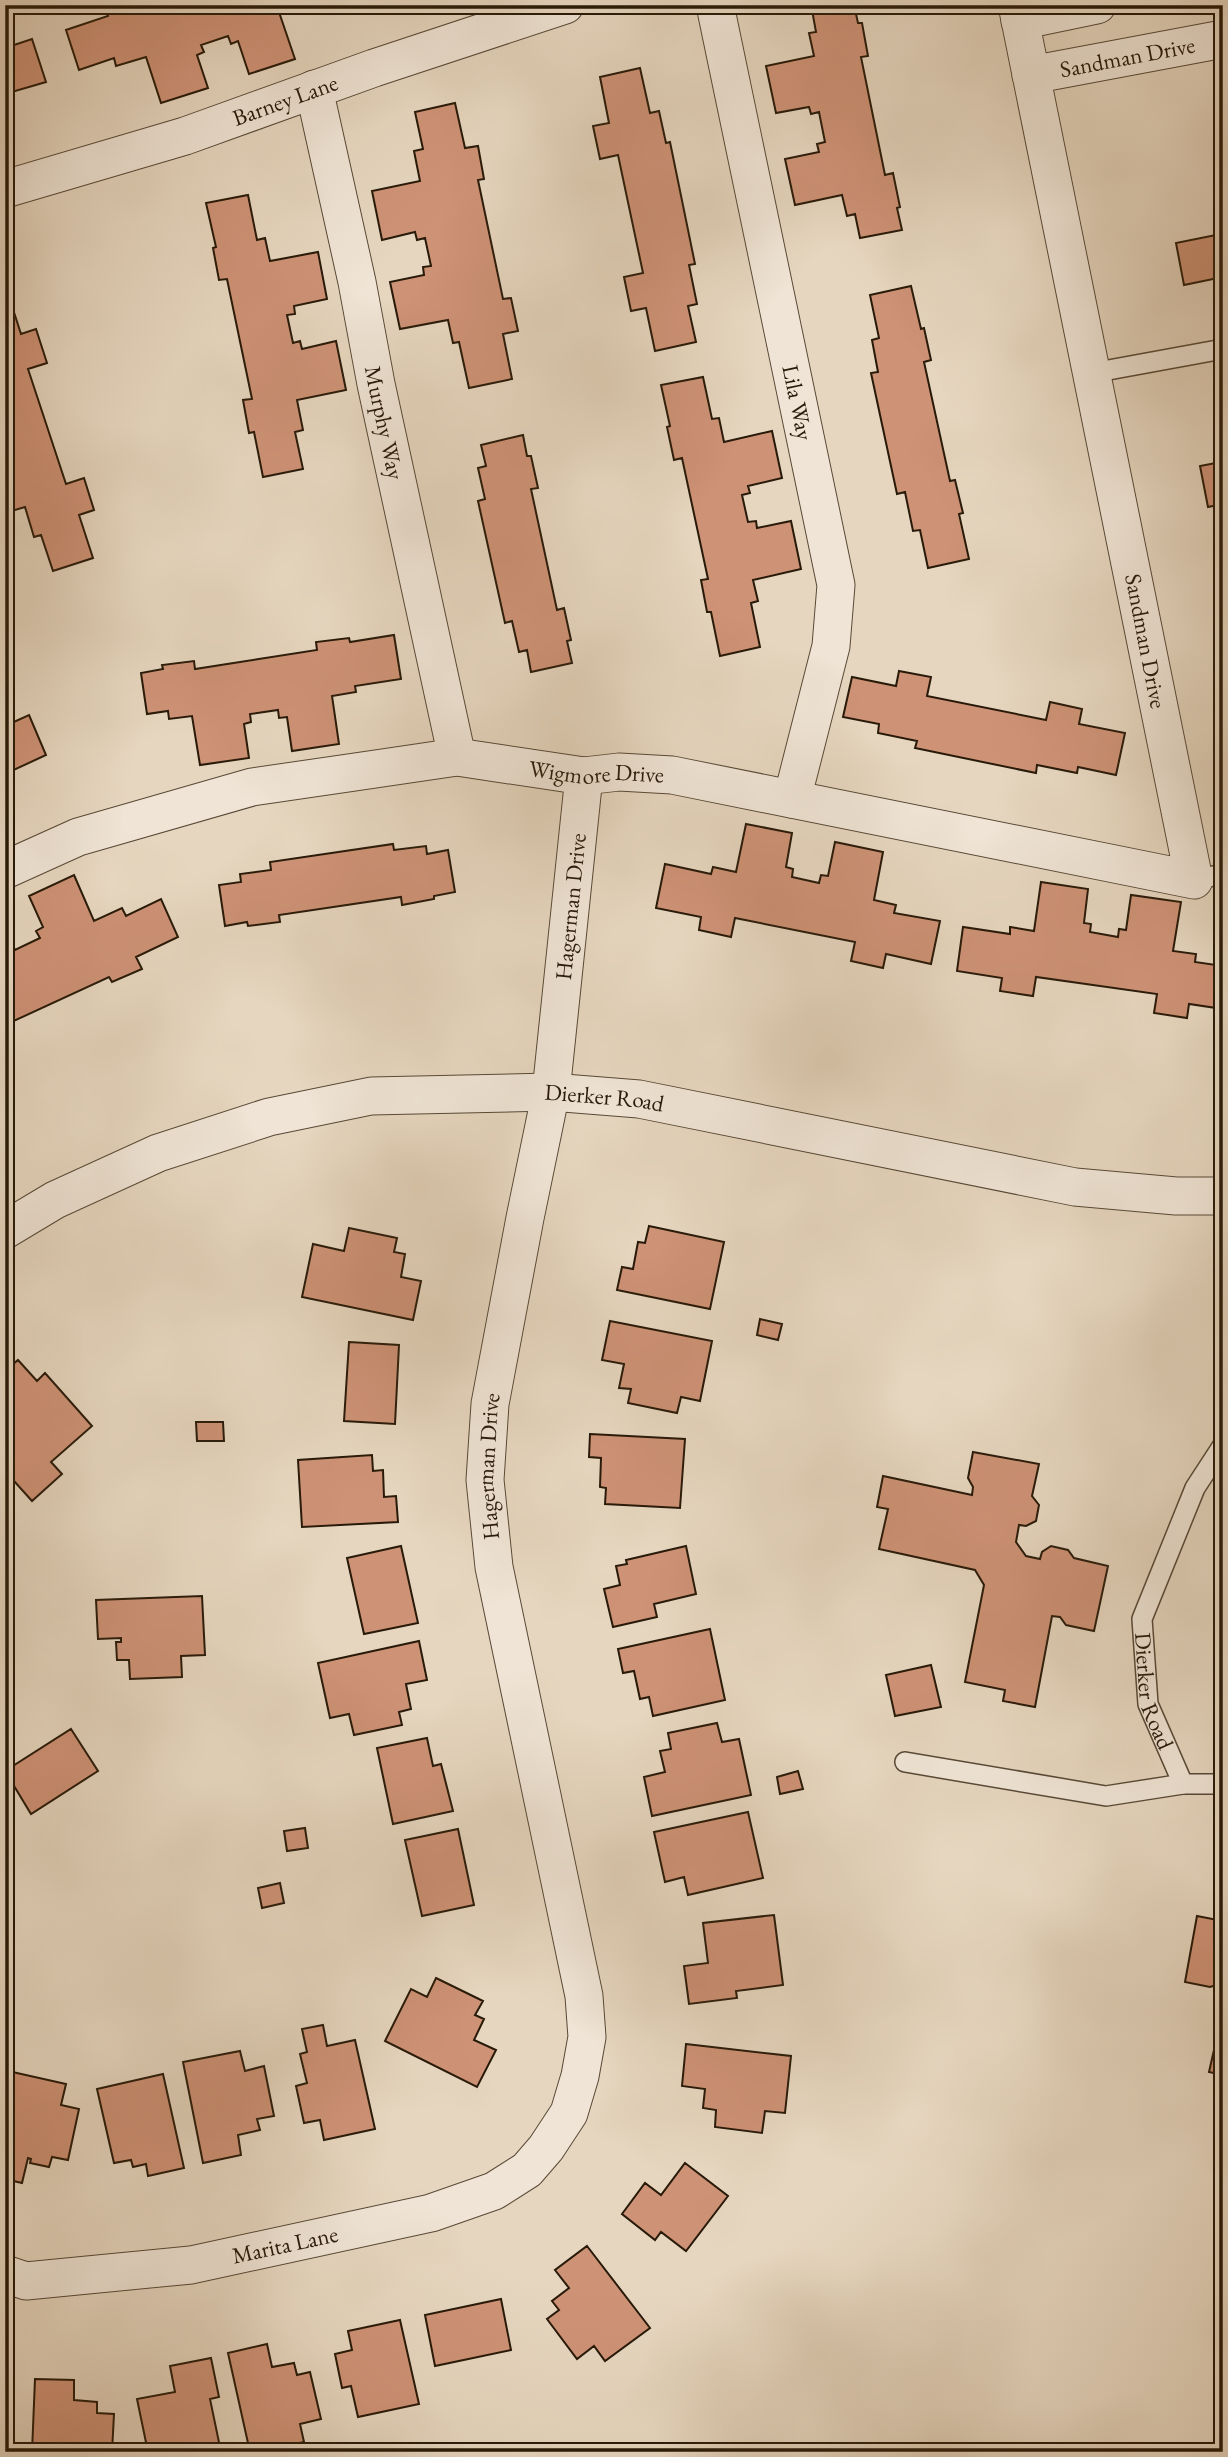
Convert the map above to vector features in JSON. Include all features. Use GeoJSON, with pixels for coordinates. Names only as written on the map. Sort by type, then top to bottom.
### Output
{"type":"FeatureCollection","features":[{"type":"Feature","properties":{"kind":"street","name":"Barney Lane"},"geometry":{"type":"LineString","coordinates":[[5,189],[185,136],[373,68],[565,5]]}},
{"type":"Feature","properties":{"kind":"street","name":"Lila Way"},"geometry":{"type":"LineString","coordinates":[[715,5],[836,585],[831,646],[792,799]]}},
{"type":"Feature","properties":{"kind":"street","name":"Sandman Drive"},"geometry":{"type":"LineString","coordinates":[[1097,5],[1019,13],[1092,373],[1208,877]]}},
{"type":"Feature","properties":{"kind":"street","name":"Sandman Drive"},"geometry":{"type":"LineString","coordinates":[[1031,75],[1223,39]]}},
{"type":"Feature","properties":{"kind":"street","name":"Murphy Way"},"geometry":{"type":"LineString","coordinates":[[314,89],[457,757]]}},
{"type":"Feature","properties":{"kind":"street","name":"Wigmore Drive"},"geometry":{"type":"LineString","coordinates":[[5,870],[78,836],[252,787],[457,757],[584,776],[619,772],[672,775],[1208,877]]}},
{"type":"Feature","properties":{"kind":"street","name":"Hagerman Drive"},"geometry":{"type":"LineString","coordinates":[[546,2148],[569,2113],[580,2076],[587,2037],[584,1996],[494,1567],[485,1480],[490,1404],[551,1092],[584,776]]}},
{"type":"Feature","properties":{"kind":"street","name":"Dierker Road"},"geometry":{"type":"LineString","coordinates":[[5,1230],[55,1200],[158,1153],[269,1117],[371,1096],[551,1092],[639,1100],[1075,1187],[1176,1196],[1223,1196]]}},
{"type":"Feature","properties":{"kind":"street","name":"Marita Lane"},"geometry":{"type":"LineString","coordinates":[[5,2274],[26,2281],[191,2265],[431,2213],[494,2191],[527,2170],[546,2148]]}},
{"type":"Feature","properties":{"kind":"lane"},"geometry":{"type":"LineString","coordinates":[[1092,373],[1223,349]]}},
{"type":"Feature","properties":{"kind":"lane","name":"Dierker Road"},"geometry":{"type":"LineString","coordinates":[[1183,1784],[1148,1704],[1142,1619],[1195,1488],[1223,1445]]}},
{"type":"Feature","properties":{"kind":"lane"},"geometry":{"type":"LineString","coordinates":[[905,1762],[1106,1796],[1183,1784],[1223,1784]]}},
{"type":"Feature","properties":{"kind":"building"},"geometry":{"type":"Polygon","coordinates":[[[104,5],[299,5],[279,12],[295,59],[249,74],[238,41],[231,44],[228,36],[201,45],[204,52],[197,55],[208,88],[161,103],[146,57],[116,66],[114,58],[79,70],[66,30],[108,16],[104,5]]]}},
{"type":"Feature","properties":{"kind":"building"},"geometry":{"type":"Polygon","coordinates":[[[835,5],[854,5],[858,23],[862,23],[868,56],[861,57],[885,175],[893,173],[902,230],[860,238],[855,214],[847,216],[842,195],[795,205],[785,159],[819,152],[817,144],[825,142],[819,112],[811,114],[809,107],[776,113],[766,66],[814,56],[809,33],[816,32],[812,10],[835,5]]]}},
{"type":"Feature","properties":{"kind":"building"},"geometry":{"type":"Polygon","coordinates":[[[32,39],[46,82],[5,94],[5,48],[32,39]]]}},
{"type":"Feature","properties":{"kind":"building"},"geometry":{"type":"Polygon","coordinates":[[[640,68],[650,113],[659,111],[666,143],[670,142],[695,264],[689,265],[697,304],[688,306],[696,342],[655,351],[646,308],[631,311],[624,277],[643,273],[618,155],[600,159],[593,126],[609,123],[600,77],[640,68]]]}},
{"type":"Feature","properties":{"kind":"building"},"geometry":{"type":"Polygon","coordinates":[[[455,103],[465,148],[478,146],[484,179],[478,180],[503,299],[511,298],[518,331],[503,334],[512,379],[469,388],[459,342],[453,343],[448,320],[400,329],[390,282],[424,275],[423,267],[431,266],[425,238],[417,240],[415,232],[382,240],[372,191],[420,181],[414,151],[423,149],[415,112],[455,103]]]}},
{"type":"Feature","properties":{"kind":"building"},"geometry":{"type":"Polygon","coordinates":[[[248,195],[257,240],[265,238],[270,261],[318,252],[327,299],[294,306],[295,314],[287,315],[293,343],[300,341],[302,349],[336,341],[346,390],[297,400],[303,430],[295,432],[303,469],[263,477],[254,432],[249,433],[243,400],[252,399],[227,279],[219,280],[213,248],[216,247],[206,203],[248,195]]]}},
{"type":"Feature","properties":{"kind":"building"},"geometry":{"type":"Polygon","coordinates":[[[1223,219],[1223,277],[1184,285],[1176,243],[1221,234],[1218,220],[1223,219]]]}},
{"type":"Feature","properties":{"kind":"building"},"geometry":{"type":"Polygon","coordinates":[[[911,286],[931,360],[924,362],[950,481],[955,480],[963,513],[959,514],[969,559],[928,568],[920,530],[913,531],[905,492],[897,494],[871,373],[878,372],[872,340],[879,338],[870,295],[911,286]]]}},
{"type":"Feature","properties":{"kind":"building"},"geometry":{"type":"Polygon","coordinates":[[[12,306],[21,334],[36,329],[47,363],[28,369],[66,484],[84,478],[94,510],[79,515],[93,558],[53,571],[41,535],[34,537],[25,507],[5,513],[5,308],[12,306]]]}},
{"type":"Feature","properties":{"kind":"building"},"geometry":{"type":"Polygon","coordinates":[[[703,377],[712,419],[719,418],[724,442],[772,431],[782,478],[748,486],[750,493],[742,495],[748,522],[756,521],[757,528],[791,521],[801,569],[753,580],[758,601],[751,603],[760,647],[720,656],[711,612],[707,612],[701,580],[708,579],[682,458],[674,460],[661,385],[703,377]]]}},
{"type":"Feature","properties":{"kind":"building"},"geometry":{"type":"Polygon","coordinates":[[[523,435],[538,488],[531,489],[557,610],[564,608],[571,640],[567,641],[572,663],[531,672],[527,650],[519,652],[512,621],[505,623],[478,501],[485,499],[478,468],[486,466],[481,445],[523,435]]]}},
{"type":"Feature","properties":{"kind":"building"},"geometry":{"type":"Polygon","coordinates":[[[1223,454],[1223,504],[1208,507],[1200,466],[1221,462],[1220,455],[1223,454]]]}},
{"type":"Feature","properties":{"kind":"building"},"geometry":{"type":"Polygon","coordinates":[[[394,635],[401,679],[355,686],[356,692],[332,696],[339,744],[292,751],[287,717],[279,718],[278,710],[250,714],[251,722],[244,724],[249,758],[200,765],[192,716],[169,719],[168,711],[147,714],[141,673],[163,669],[162,665],[194,661],[195,669],[317,650],[316,642],[349,638],[350,642],[394,635]]]}},
{"type":"Feature","properties":{"kind":"building"},"geometry":{"type":"Polygon","coordinates":[[[899,671],[931,677],[927,696],[1046,720],[1050,702],[1082,709],[1079,724],[1125,733],[1116,775],[1078,767],[1077,773],[1037,765],[1036,773],[915,748],[917,741],[878,733],[879,724],[843,717],[852,677],[896,686],[899,671]]]}},
{"type":"Feature","properties":{"kind":"building"},"geometry":{"type":"Polygon","coordinates":[[[29,715],[46,755],[5,774],[5,726],[29,715]]]}},
{"type":"Feature","properties":{"kind":"building"},"geometry":{"type":"Polygon","coordinates":[[[746,824],[792,833],[786,867],[793,869],[792,877],[819,883],[821,875],[828,876],[835,842],[883,852],[874,900],[896,905],[894,913],[940,921],[931,964],[886,954],[883,968],[851,961],[855,942],[735,918],[731,937],[699,930],[701,917],[656,908],[665,864],[711,874],[713,867],[736,872],[746,824]]]}},
{"type":"Feature","properties":{"kind":"building"},"geometry":{"type":"Polygon","coordinates":[[[393,844],[394,850],[426,846],[427,854],[448,850],[455,892],[402,905],[401,897],[279,915],[280,922],[248,926],[247,922],[225,926],[219,885],[241,882],[240,874],[271,870],[270,862],[393,844]]]}},
{"type":"Feature","properties":{"kind":"building"},"geometry":{"type":"Polygon","coordinates":[[[74,875],[94,921],[122,908],[126,916],[161,899],[178,937],[136,957],[142,969],[112,982],[109,977],[5,1025],[5,945],[11,943],[15,950],[40,938],[36,931],[43,927],[29,896],[74,875]]]}},
{"type":"Feature","properties":{"kind":"building"},"geometry":{"type":"Polygon","coordinates":[[[1041,882],[1088,889],[1084,923],[1091,924],[1090,932],[1118,937],[1119,929],[1126,930],[1131,895],[1181,902],[1173,951],[1196,954],[1195,962],[1223,966],[1223,1009],[1189,1004],[1187,1018],[1154,1013],[1157,994],[1036,977],[1033,996],[1000,991],[1002,978],[957,971],[963,927],[1010,934],[1010,927],[1034,931],[1041,882]]]}},
{"type":"Feature","properties":{"kind":"building"},"geometry":{"type":"Polygon","coordinates":[[[649,1226],[724,1242],[710,1309],[617,1290],[622,1267],[633,1269],[638,1242],[645,1243],[649,1226]]]}},
{"type":"Feature","properties":{"kind":"building"},"geometry":{"type":"Polygon","coordinates":[[[349,1228],[397,1238],[394,1252],[405,1254],[401,1277],[421,1281],[413,1320],[302,1297],[313,1244],[344,1251],[349,1228]]]}},
{"type":"Feature","properties":{"kind":"building"},"geometry":{"type":"Polygon","coordinates":[[[760,1319],[782,1324],[778,1340],[757,1335],[760,1319]]]}},
{"type":"Feature","properties":{"kind":"building"},"geometry":{"type":"Polygon","coordinates":[[[610,1321],[712,1341],[700,1401],[681,1397],[677,1413],[628,1403],[631,1389],[619,1388],[624,1364],[602,1360],[610,1321]]]}},
{"type":"Feature","properties":{"kind":"building"},"geometry":{"type":"Polygon","coordinates":[[[349,1342],[399,1345],[395,1424],[344,1421],[349,1342]]]}},
{"type":"Feature","properties":{"kind":"building"},"geometry":{"type":"Polygon","coordinates":[[[18,1360],[37,1381],[45,1373],[92,1426],[51,1462],[62,1474],[32,1501],[5,1471],[13,1462],[5,1453],[5,1371],[18,1360]]]}},
{"type":"Feature","properties":{"kind":"building"},"geometry":{"type":"Polygon","coordinates":[[[196,1422],[223,1422],[224,1441],[197,1441],[196,1422]]]}},
{"type":"Feature","properties":{"kind":"building"},"geometry":{"type":"Polygon","coordinates":[[[590,1434],[685,1439],[680,1508],[605,1504],[606,1488],[600,1487],[601,1458],[589,1457],[590,1434]]]}},
{"type":"Feature","properties":{"kind":"building"},"geometry":{"type":"Polygon","coordinates":[[[973,1452],[1039,1464],[1032,1496],[1039,1505],[1036,1521],[1026,1526],[1019,1525],[1016,1542],[1026,1556],[1040,1559],[1042,1552],[1051,1546],[1068,1550],[1074,1558],[1108,1566],[1094,1631],[1066,1625],[1060,1617],[1052,1616],[1035,1707],[1003,1701],[1005,1690],[965,1682],[984,1585],[975,1570],[879,1549],[888,1509],[877,1507],[883,1476],[972,1495],[973,1487],[968,1478],[973,1452]]]}},
{"type":"Feature","properties":{"kind":"building"},"geometry":{"type":"Polygon","coordinates":[[[372,1455],[373,1471],[383,1470],[384,1497],[396,1496],[398,1522],[302,1527],[298,1460],[372,1455]]]}},
{"type":"Feature","properties":{"kind":"building"},"geometry":{"type":"Polygon","coordinates":[[[401,1546],[418,1623],[364,1634],[347,1558],[401,1546]]]}},
{"type":"Feature","properties":{"kind":"building"},"geometry":{"type":"Polygon","coordinates":[[[686,1546],[696,1594],[654,1604],[657,1617],[613,1627],[604,1589],[620,1585],[616,1566],[627,1564],[626,1560],[686,1546]]]}},
{"type":"Feature","properties":{"kind":"building"},"geometry":{"type":"Polygon","coordinates":[[[202,1596],[205,1655],[181,1656],[182,1677],[130,1679],[129,1660],[117,1660],[116,1642],[121,1642],[121,1638],[98,1639],[96,1600],[202,1596]]]}},
{"type":"Feature","properties":{"kind":"building"},"geometry":{"type":"Polygon","coordinates":[[[710,1629],[725,1700],[653,1716],[649,1697],[640,1699],[634,1671],[623,1673],[618,1649],[710,1629]]]}},
{"type":"Feature","properties":{"kind":"building"},"geometry":{"type":"Polygon","coordinates":[[[419,1641],[427,1680],[406,1684],[411,1709],[399,1712],[402,1725],[354,1735],[349,1714],[330,1718],[318,1663],[419,1641]]]}},
{"type":"Feature","properties":{"kind":"building"},"geometry":{"type":"Polygon","coordinates":[[[931,1665],[941,1707],[895,1716],[886,1675],[931,1665]]]}},
{"type":"Feature","properties":{"kind":"building"},"geometry":{"type":"Polygon","coordinates":[[[717,1723],[722,1742],[739,1739],[751,1795],[652,1816],[644,1777],[665,1772],[660,1751],[671,1749],[668,1733],[717,1723]]]}},
{"type":"Feature","properties":{"kind":"building"},"geometry":{"type":"Polygon","coordinates":[[[71,1729],[98,1771],[31,1814],[5,1771],[71,1729]]]}},
{"type":"Feature","properties":{"kind":"building"},"geometry":{"type":"Polygon","coordinates":[[[427,1738],[433,1766],[441,1764],[453,1811],[393,1824],[377,1748],[427,1738]]]}},
{"type":"Feature","properties":{"kind":"building"},"geometry":{"type":"Polygon","coordinates":[[[798,1771],[803,1789],[780,1794],[777,1777],[798,1771]]]}},
{"type":"Feature","properties":{"kind":"building"},"geometry":{"type":"Polygon","coordinates":[[[748,1812],[763,1878],[688,1895],[684,1877],[665,1882],[654,1832],[748,1812]]]}},
{"type":"Feature","properties":{"kind":"building"},"geometry":{"type":"Polygon","coordinates":[[[305,1828],[308,1848],[287,1851],[284,1831],[305,1828]]]}},
{"type":"Feature","properties":{"kind":"building"},"geometry":{"type":"Polygon","coordinates":[[[458,1829],[474,1905],[422,1916],[405,1840],[458,1829]]]}},
{"type":"Feature","properties":{"kind":"building"},"geometry":{"type":"Polygon","coordinates":[[[280,1883],[284,1903],[262,1908],[258,1888],[280,1883]]]}},
{"type":"Feature","properties":{"kind":"building"},"geometry":{"type":"Polygon","coordinates":[[[774,1915],[783,1985],[736,1991],[737,1998],[689,2004],[684,1966],[708,1963],[703,1923],[774,1915]]]}},
{"type":"Feature","properties":{"kind":"building"},"geometry":{"type":"Polygon","coordinates":[[[1197,1916],[1223,1921],[1223,1983],[1210,1987],[1185,1982],[1197,1916]]]}},
{"type":"Feature","properties":{"kind":"building"},"geometry":{"type":"Polygon","coordinates":[[[436,1978],[483,2001],[475,2015],[484,2019],[474,2040],[496,2050],[477,2087],[385,2041],[411,1989],[427,1997],[436,1978]]]}},
{"type":"Feature","properties":{"kind":"building"},"geometry":{"type":"Polygon","coordinates":[[[1223,2010],[1223,2075],[1209,2072],[1223,2010]]]}},
{"type":"Feature","properties":{"kind":"building"},"geometry":{"type":"Polygon","coordinates":[[[323,2025],[327,2046],[355,2040],[375,2129],[324,2140],[320,2120],[304,2123],[296,2086],[307,2083],[300,2054],[307,2052],[302,2029],[323,2025]]]}},
{"type":"Feature","properties":{"kind":"building"},"geometry":{"type":"Polygon","coordinates":[[[686,2044],[791,2056],[785,2113],[765,2111],[762,2133],[715,2127],[716,2110],[703,2108],[705,2089],[682,2086],[686,2044]]]}},
{"type":"Feature","properties":{"kind":"building"},"geometry":{"type":"Polygon","coordinates":[[[240,2051],[245,2071],[264,2066],[274,2116],[257,2119],[260,2130],[238,2135],[241,2155],[203,2163],[183,2062],[240,2051]]]}},
{"type":"Feature","properties":{"kind":"building"},"geometry":{"type":"Polygon","coordinates":[[[8,2071],[66,2084],[61,2105],[79,2109],[68,2160],[52,2157],[49,2167],[30,2163],[31,2159],[28,2158],[22,2183],[5,2179],[5,2083],[8,2071]]]}},
{"type":"Feature","properties":{"kind":"building"},"geometry":{"type":"Polygon","coordinates":[[[163,2074],[184,2168],[148,2176],[146,2164],[133,2167],[131,2160],[114,2163],[97,2089],[163,2074]]]}},
{"type":"Feature","properties":{"kind":"building"},"geometry":{"type":"Polygon","coordinates":[[[685,2163],[728,2196],[686,2251],[661,2232],[655,2240],[622,2214],[645,2183],[661,2195],[685,2163]]]}},
{"type":"Feature","properties":{"kind":"building"},"geometry":{"type":"Polygon","coordinates":[[[587,2246],[650,2328],[605,2361],[594,2346],[577,2359],[547,2319],[559,2310],[552,2301],[569,2288],[555,2270],[587,2246]]]}},
{"type":"Feature","properties":{"kind":"building"},"geometry":{"type":"Polygon","coordinates":[[[501,2299],[511,2350],[435,2366],[425,2315],[501,2299]]]}},
{"type":"Feature","properties":{"kind":"building"},"geometry":{"type":"Polygon","coordinates":[[[400,2320],[419,2404],[358,2417],[351,2386],[342,2388],[335,2354],[352,2350],[348,2331],[400,2320]]]}},
{"type":"Feature","properties":{"kind":"building"},"geometry":{"type":"Polygon","coordinates":[[[267,2344],[272,2367],[294,2363],[297,2375],[310,2372],[321,2419],[300,2424],[304,2442],[250,2452],[228,2353],[267,2344]]]}},
{"type":"Feature","properties":{"kind":"building"},"geometry":{"type":"Polygon","coordinates":[[[211,2358],[219,2397],[210,2399],[221,2452],[148,2452],[137,2399],[175,2392],[170,2366],[211,2358]]]}},
{"type":"Feature","properties":{"kind":"building"},"geometry":{"type":"Polygon","coordinates":[[[35,2379],[74,2380],[74,2400],[97,2402],[97,2413],[114,2414],[112,2452],[32,2452],[35,2379]]]}}]}
